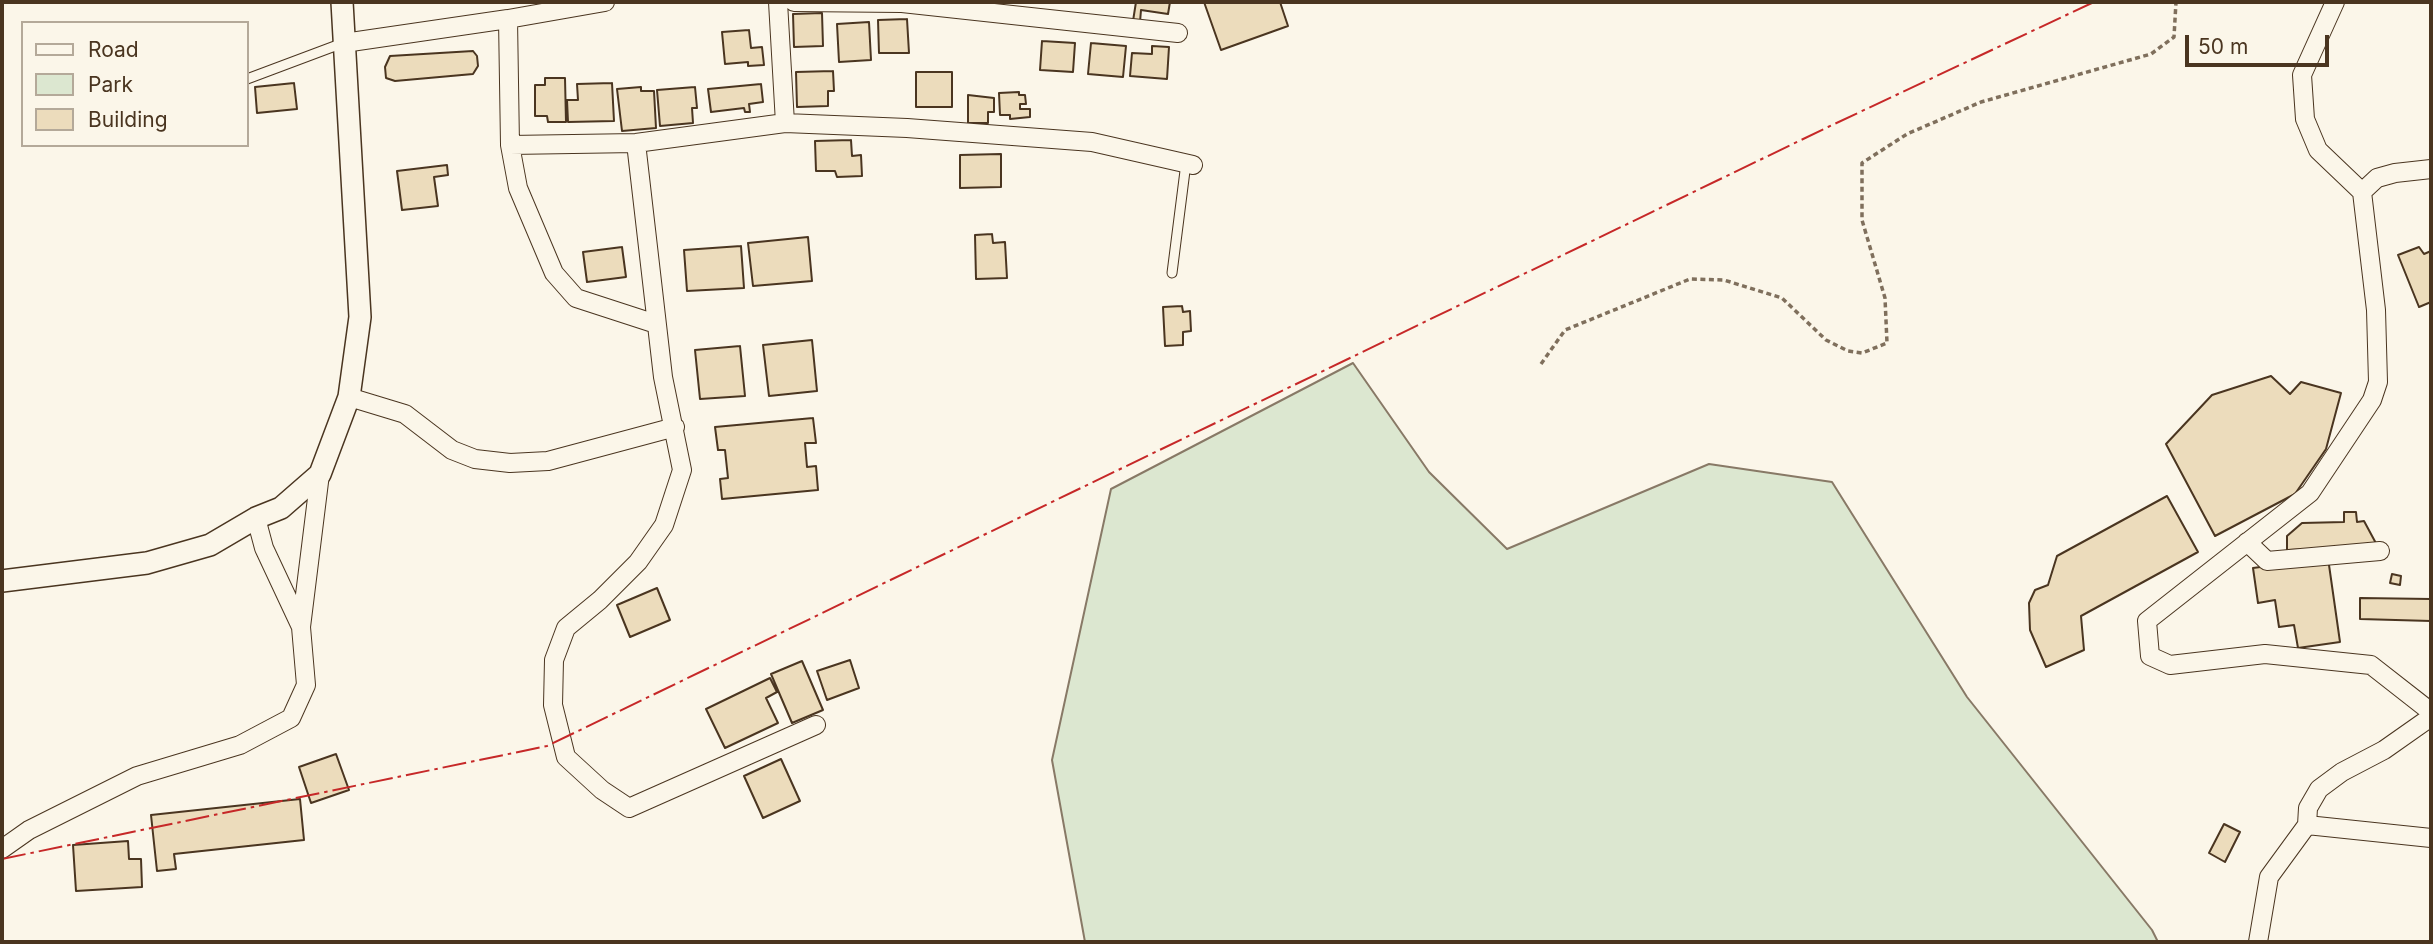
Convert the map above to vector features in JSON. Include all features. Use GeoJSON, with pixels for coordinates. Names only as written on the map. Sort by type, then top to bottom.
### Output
{"type":"FeatureCollection","features":[{"type":"Feature","properties":{"kind":"street"},"geometry":{"type":"LineString","coordinates":[[344,43],[605,2]]}},
{"type":"Feature","properties":{"kind":"street"},"geometry":{"type":"LineString","coordinates":[[778,2],[785,123]]}},
{"type":"Feature","properties":{"kind":"street"},"geometry":{"type":"LineString","coordinates":[[794,2],[902,3],[1178,33]]}},
{"type":"Feature","properties":{"kind":"street"},"geometry":{"type":"LineString","coordinates":[[2335,2],[2302,75],[2305,119],[2318,150],[2362,192],[2376,310],[2378,382],[2372,400],[2310,493],[2147,621],[2150,656],[2170,665],[2265,654],[2371,665],[2431,712]]}},
{"type":"Feature","properties":{"kind":"street"},"geometry":{"type":"LineString","coordinates":[[2,849],[29,830],[137,776],[240,745],[291,718],[306,685],[301,627],[320,474],[349,397],[360,317],[342,8]]}},
{"type":"Feature","properties":{"kind":"street"},"geometry":{"type":"LineString","coordinates":[[508,19],[510,145],[518,188],[554,273],[576,298],[656,324]]}},
{"type":"Feature","properties":{"kind":"street"},"geometry":{"type":"LineString","coordinates":[[510,145],[636,143],[785,123],[907,128],[1092,142],[1189,164]]}},
{"type":"Feature","properties":{"kind":"street"},"geometry":{"type":"LineString","coordinates":[[636,143],[663,377],[682,470],[664,525],[638,562],[600,600],[566,628],[554,660],[553,705],[566,757],[602,790],[629,808],[816,725]]}},
{"type":"Feature","properties":{"kind":"street"},"geometry":{"type":"LineString","coordinates":[[2362,192],[2377,178],[2431,169]]}},
{"type":"Feature","properties":{"kind":"street"},"geometry":{"type":"LineString","coordinates":[[349,397],[405,414],[452,450],[475,459],[510,463],[548,461],[675,427]]}},
{"type":"Feature","properties":{"kind":"street"},"geometry":{"type":"LineString","coordinates":[[2,581],[147,563],[211,545],[256,518],[281,508],[320,474]]}},
{"type":"Feature","properties":{"kind":"street"},"geometry":{"type":"LineString","coordinates":[[256,518],[264,548],[301,627]]}},
{"type":"Feature","properties":{"kind":"street"},"geometry":{"type":"LineString","coordinates":[[2247,542],[2266,561],[2380,551]]}},
{"type":"Feature","properties":{"kind":"street"},"geometry":{"type":"LineString","coordinates":[[2258,942],[2269,877],[2307,825],[2308,808],[2319,789],[2431,718]]}},
{"type":"Feature","properties":{"kind":"street"},"geometry":{"type":"LineString","coordinates":[[2307,825],[2431,838]]}},
{"type":"Feature","properties":{"kind":"lane"},"geometry":{"type":"LineString","coordinates":[[248,79],[344,43]]}},
{"type":"Feature","properties":{"kind":"lane"},"geometry":{"type":"LineString","coordinates":[[1172,273],[1189,164]]}},
{"type":"Feature","properties":{"kind":"path"},"geometry":{"type":"LineString","coordinates":[[1541,364],[1565,330],[1690,279],[1724,280],[1782,298],[1826,340],[1848,351],[1862,353],[1887,343],[1885,298],[1863,220],[1862,163],[1907,134],[1981,102],[2151,54],[2174,37],[2176,2]]}},
{"type":"Feature","properties":{"kind":"green space"},"geometry":{"type":"Polygon","coordinates":[[[1353,363],[1429,472],[1507,549],[1709,464],[1832,482],[1967,697],[2152,930],[2158,942],[1085,942],[1052,760],[1111,489],[1353,363]]]}},
{"type":"Feature","properties":{"kind":"building"},"geometry":{"type":"Polygon","coordinates":[[[1136,2],[1170,2],[1168,14],[1141,10],[1140,22],[1133,21],[1136,2]]]}},
{"type":"Feature","properties":{"kind":"building"},"geometry":{"type":"Polygon","coordinates":[[[1204,2],[1280,2],[1288,26],[1221,50],[1204,2]]]}},
{"type":"Feature","properties":{"kind":"building"},"geometry":{"type":"Polygon","coordinates":[[[822,13],[823,46],[794,47],[793,14],[822,13]]]}},
{"type":"Feature","properties":{"kind":"building"},"geometry":{"type":"Polygon","coordinates":[[[907,19],[909,53],[879,53],[878,20],[907,19]]]}},
{"type":"Feature","properties":{"kind":"building"},"geometry":{"type":"Polygon","coordinates":[[[869,22],[871,60],[839,62],[837,24],[869,22]]]}},
{"type":"Feature","properties":{"kind":"building"},"geometry":{"type":"Polygon","coordinates":[[[749,30],[751,48],[762,47],[764,65],[748,66],[748,62],[725,64],[722,32],[749,30]]]}},
{"type":"Feature","properties":{"kind":"building"},"geometry":{"type":"Polygon","coordinates":[[[1042,41],[1075,43],[1073,72],[1040,70],[1042,41]]]}},
{"type":"Feature","properties":{"kind":"building"},"geometry":{"type":"Polygon","coordinates":[[[1091,43],[1126,46],[1123,77],[1088,74],[1091,43]]]}},
{"type":"Feature","properties":{"kind":"building"},"geometry":{"type":"Polygon","coordinates":[[[1152,46],[1169,47],[1167,79],[1130,76],[1132,53],[1152,54],[1152,46]]]}},
{"type":"Feature","properties":{"kind":"building"},"geometry":{"type":"Polygon","coordinates":[[[473,51],[477,56],[478,66],[473,74],[395,81],[386,78],[385,67],[390,56],[473,51]]]}},
{"type":"Feature","properties":{"kind":"building"},"geometry":{"type":"Polygon","coordinates":[[[833,71],[834,91],[828,91],[828,106],[797,107],[796,72],[833,71]]]}},
{"type":"Feature","properties":{"kind":"building"},"geometry":{"type":"Polygon","coordinates":[[[916,72],[952,72],[952,107],[916,107],[916,72]]]}},
{"type":"Feature","properties":{"kind":"building"},"geometry":{"type":"Polygon","coordinates":[[[545,78],[565,78],[566,122],[548,122],[547,116],[535,116],[535,85],[545,85],[545,78]]]}},
{"type":"Feature","properties":{"kind":"building"},"geometry":{"type":"Polygon","coordinates":[[[294,83],[297,109],[257,113],[255,87],[294,83]]]}},
{"type":"Feature","properties":{"kind":"building"},"geometry":{"type":"Polygon","coordinates":[[[612,83],[614,121],[568,122],[567,100],[578,100],[577,84],[612,83]]]}},
{"type":"Feature","properties":{"kind":"building"},"geometry":{"type":"Polygon","coordinates":[[[761,84],[763,102],[749,104],[750,112],[745,112],[744,108],[711,112],[708,89],[761,84]]]}},
{"type":"Feature","properties":{"kind":"building"},"geometry":{"type":"Polygon","coordinates":[[[641,87],[641,91],[654,91],[656,128],[622,131],[617,89],[641,87]]]}},
{"type":"Feature","properties":{"kind":"building"},"geometry":{"type":"Polygon","coordinates":[[[695,87],[697,108],[692,108],[693,123],[660,126],[657,90],[695,87]]]}},
{"type":"Feature","properties":{"kind":"building"},"geometry":{"type":"Polygon","coordinates":[[[1019,92],[1019,95],[1025,95],[1026,104],[1020,104],[1020,109],[1030,109],[1030,117],[1010,119],[1010,115],[1000,115],[999,93],[1019,92]]]}},
{"type":"Feature","properties":{"kind":"building"},"geometry":{"type":"Polygon","coordinates":[[[968,95],[994,98],[994,112],[988,112],[988,123],[968,123],[968,95]]]}},
{"type":"Feature","properties":{"kind":"building"},"geometry":{"type":"Polygon","coordinates":[[[851,140],[852,156],[861,155],[862,176],[837,177],[835,171],[816,171],[815,141],[851,140]]]}},
{"type":"Feature","properties":{"kind":"building"},"geometry":{"type":"Polygon","coordinates":[[[1001,154],[1001,187],[960,188],[960,155],[1001,154]]]}},
{"type":"Feature","properties":{"kind":"building"},"geometry":{"type":"Polygon","coordinates":[[[447,165],[448,175],[434,177],[438,206],[402,210],[397,171],[447,165]]]}},
{"type":"Feature","properties":{"kind":"building"},"geometry":{"type":"Polygon","coordinates":[[[992,234],[993,243],[1005,242],[1007,278],[976,279],[975,235],[992,234]]]}},
{"type":"Feature","properties":{"kind":"building"},"geometry":{"type":"Polygon","coordinates":[[[808,237],[812,281],[753,286],[748,243],[808,237]]]}},
{"type":"Feature","properties":{"kind":"building"},"geometry":{"type":"Polygon","coordinates":[[[741,246],[744,288],[687,291],[684,250],[741,246]]]}},
{"type":"Feature","properties":{"kind":"building"},"geometry":{"type":"Polygon","coordinates":[[[622,247],[626,277],[587,282],[583,252],[622,247]]]}},
{"type":"Feature","properties":{"kind":"building"},"geometry":{"type":"Polygon","coordinates":[[[2419,247],[2424,254],[2431,251],[2431,302],[2419,307],[2398,255],[2419,247]]]}},
{"type":"Feature","properties":{"kind":"building"},"geometry":{"type":"Polygon","coordinates":[[[1182,306],[1183,312],[1190,311],[1191,331],[1183,332],[1183,345],[1165,346],[1163,307],[1182,306]]]}},
{"type":"Feature","properties":{"kind":"building"},"geometry":{"type":"Polygon","coordinates":[[[812,340],[817,391],[769,396],[763,345],[812,340]]]}},
{"type":"Feature","properties":{"kind":"building"},"geometry":{"type":"Polygon","coordinates":[[[740,346],[745,396],[700,399],[695,350],[740,346]]]}},
{"type":"Feature","properties":{"kind":"building"},"geometry":{"type":"Polygon","coordinates":[[[2271,376],[2290,394],[2301,382],[2341,393],[2326,449],[2295,494],[2215,536],[2166,444],[2212,395],[2271,376]]]}},
{"type":"Feature","properties":{"kind":"building"},"geometry":{"type":"Polygon","coordinates":[[[813,418],[816,443],[805,443],[807,467],[816,466],[818,490],[722,499],[720,479],[728,478],[725,450],[718,450],[715,427],[813,418]]]}},
{"type":"Feature","properties":{"kind":"building"},"geometry":{"type":"Polygon","coordinates":[[[2167,496],[2198,552],[2081,616],[2084,650],[2046,667],[2030,630],[2029,603],[2035,590],[2048,585],[2057,556],[2167,496]]]}},
{"type":"Feature","properties":{"kind":"building"},"geometry":{"type":"Polygon","coordinates":[[[2344,512],[2356,512],[2357,522],[2364,521],[2378,547],[2287,550],[2287,536],[2302,523],[2344,522],[2344,512]]]}},
{"type":"Feature","properties":{"kind":"building"},"geometry":{"type":"Polygon","coordinates":[[[2328,558],[2340,642],[2298,648],[2294,625],[2279,627],[2275,600],[2258,603],[2253,568],[2328,558]]]}},
{"type":"Feature","properties":{"kind":"building"},"geometry":{"type":"Polygon","coordinates":[[[2392,574],[2401,576],[2400,585],[2390,583],[2392,574]]]}},
{"type":"Feature","properties":{"kind":"building"},"geometry":{"type":"Polygon","coordinates":[[[657,588],[670,620],[630,637],[617,605],[657,588]]]}},
{"type":"Feature","properties":{"kind":"building"},"geometry":{"type":"Polygon","coordinates":[[[2360,598],[2431,599],[2431,621],[2360,619],[2360,598]]]}},
{"type":"Feature","properties":{"kind":"building"},"geometry":{"type":"Polygon","coordinates":[[[850,660],[859,688],[827,700],[817,671],[850,660]]]}},
{"type":"Feature","properties":{"kind":"building"},"geometry":{"type":"Polygon","coordinates":[[[802,661],[823,710],[792,723],[771,674],[802,661]]]}},
{"type":"Feature","properties":{"kind":"building"},"geometry":{"type":"Polygon","coordinates":[[[770,678],[777,692],[766,698],[778,723],[725,748],[706,709],[770,678]]]}},
{"type":"Feature","properties":{"kind":"building"},"geometry":{"type":"Polygon","coordinates":[[[336,754],[349,790],[311,803],[299,767],[336,754]]]}},
{"type":"Feature","properties":{"kind":"building"},"geometry":{"type":"Polygon","coordinates":[[[781,759],[800,801],[763,818],[744,776],[781,759]]]}},
{"type":"Feature","properties":{"kind":"building"},"geometry":{"type":"Polygon","coordinates":[[[300,799],[304,840],[174,854],[176,869],[157,871],[151,815],[300,799]]]}},
{"type":"Feature","properties":{"kind":"building"},"geometry":{"type":"Polygon","coordinates":[[[2224,824],[2240,832],[2225,862],[2209,853],[2224,824]]]}},
{"type":"Feature","properties":{"kind":"building"},"geometry":{"type":"Polygon","coordinates":[[[128,841],[129,859],[141,859],[142,887],[76,891],[73,845],[128,841]]]}},
{"type":"Feature","properties":{"kind":"power"},"geometry":{"type":"LineString","coordinates":[[2,859],[547,746],[1828,127],[2094,2]]}}]}
